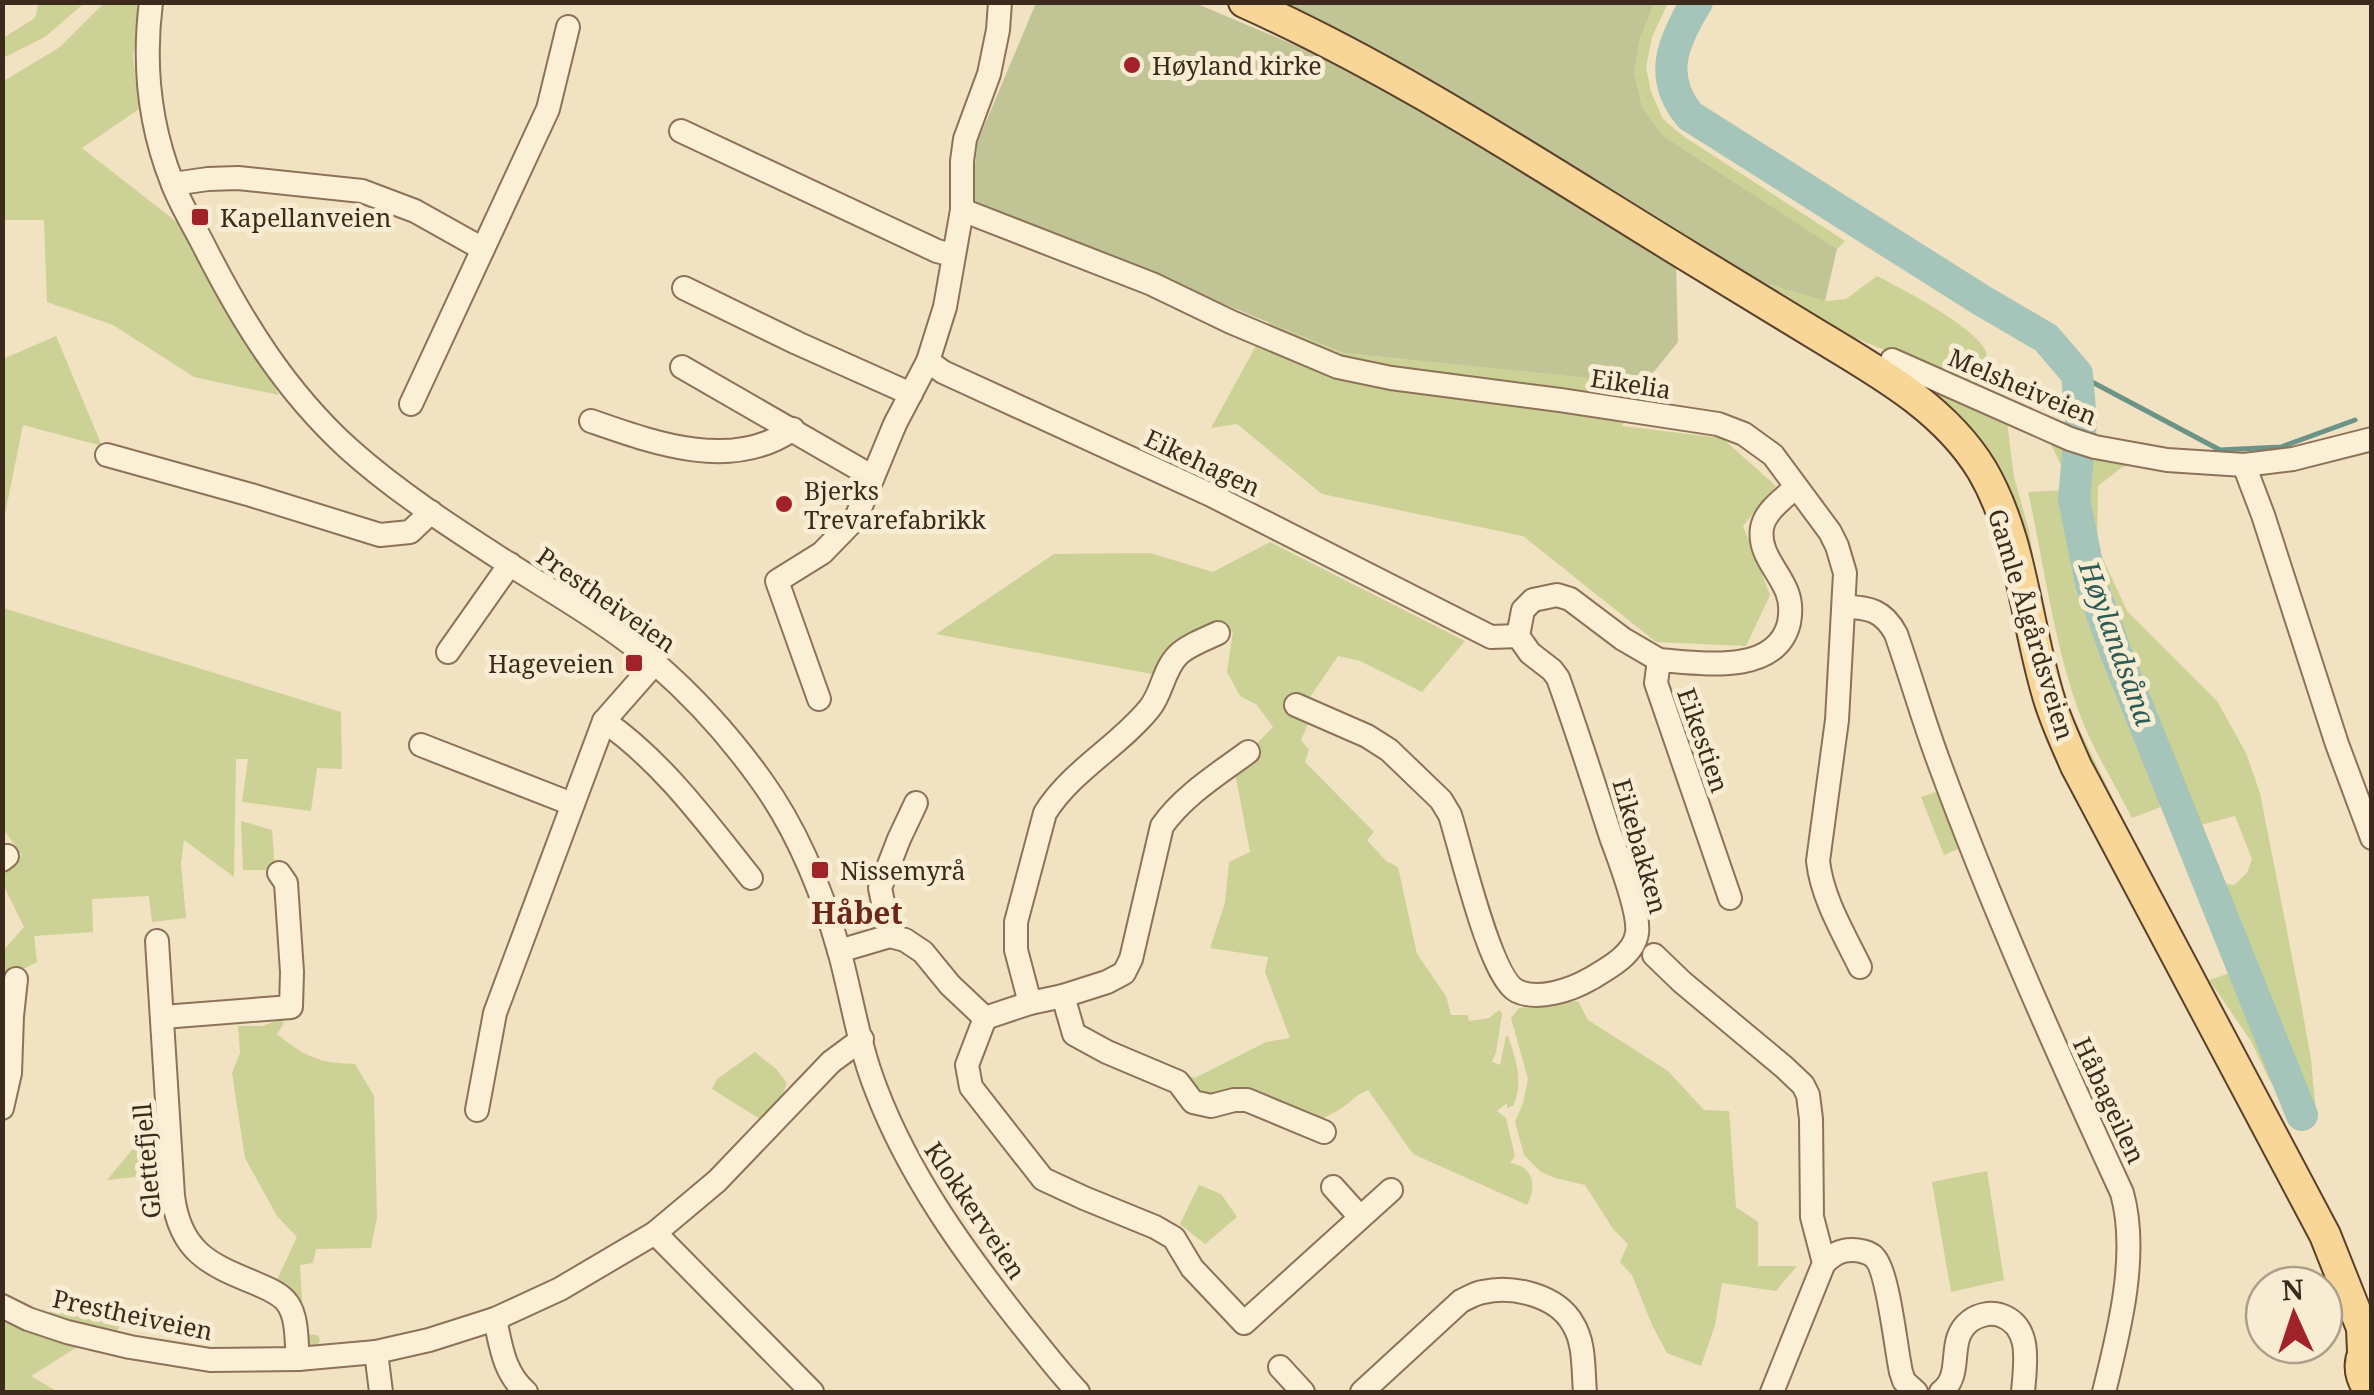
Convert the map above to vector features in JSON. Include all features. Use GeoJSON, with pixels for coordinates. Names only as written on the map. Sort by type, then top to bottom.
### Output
{"type":"FeatureCollection","features":[{"type":"Feature","properties":{"kind":"main road","name":"Gamle Ålgårdsveien"},"geometry":{"type":"LineString","coordinates":[[1244,2],[1333,46],[1442,108],[1871,368],[1940,418],[1964,446],[1982,470],[1996,499],[2050,702],[2076,766],[2326,1235],[2362,1328],[2366,1362]]}},
{"type":"Feature","properties":{"kind":"main road","name":"Gamle Ålgårdsveien"},"geometry":{"type":"LineString","coordinates":[[2326,1235],[2372,1300]]}},
{"type":"Feature","properties":{"kind":"main road"},"geometry":{"type":"LineString","coordinates":[[2341,1392],[2366,1362]]}},
{"type":"Feature","properties":{"kind":"street","name":"Prestheiveien"},"geometry":{"type":"LineString","coordinates":[[2,1306],[28,1320],[67,1332],[210,1360],[298,1359],[376,1352],[430,1340],[495,1319],[560,1289],[656,1234],[718,1181],[830,1062],[862,1038],[839,951],[807,864],[764,784],[712,718],[655,663],[431,512],[352,451],[288,386],[264,354],[172,184],[153,125],[147,78],[151,2]]}},
{"type":"Feature","properties":{"kind":"street"},"geometry":{"type":"LineString","coordinates":[[819,699],[777,581],[822,553],[856,518],[895,424],[928,360],[945,307],[962,210],[962,160],[969,127],[989,74],[1000,2]]}},
{"type":"Feature","properties":{"kind":"street"},"geometry":{"type":"LineString","coordinates":[[411,404],[548,109],[568,27]]}},
{"type":"Feature","properties":{"kind":"street"},"geometry":{"type":"LineString","coordinates":[[681,131],[937,252],[952,254]]}},
{"type":"Feature","properties":{"kind":"street"},"geometry":{"type":"LineString","coordinates":[[172,184],[238,178],[362,191],[415,211],[483,249]]}},
{"type":"Feature","properties":{"kind":"street","name":"Eikelia"},"geometry":{"type":"LineString","coordinates":[[962,210],[1152,284],[1338,366],[1390,378],[1718,424],[1744,434],[1773,455],[1820,516],[1838,546],[1845,572],[1837,720],[1818,861],[1830,902],[1860,967]]}},
{"type":"Feature","properties":{"kind":"street"},"geometry":{"type":"LineString","coordinates":[[684,288],[910,394]]}},
{"type":"Feature","properties":{"kind":"street","name":"Eikehagen"},"geometry":{"type":"LineString","coordinates":[[928,360],[943,372],[1210,495],[1491,638],[1518,636]]}},
{"type":"Feature","properties":{"kind":"street","name":"Melsheiveien"},"geometry":{"type":"LineString","coordinates":[[1892,360],[2078,442],[2168,460],[2244,466],[2293,459],[2372,439]]}},
{"type":"Feature","properties":{"kind":"street"},"geometry":{"type":"LineString","coordinates":[[682,367],[873,476]]}},
{"type":"Feature","properties":{"kind":"street"},"geometry":{"type":"LineString","coordinates":[[591,421],[634,436],[708,451],[760,447],[793,430]]}},
{"type":"Feature","properties":{"kind":"street"},"geometry":{"type":"LineString","coordinates":[[107,454],[380,535],[410,532],[431,512]]}},
{"type":"Feature","properties":{"kind":"street"},"geometry":{"type":"LineString","coordinates":[[2244,466],[2336,744],[2372,838]]}},
{"type":"Feature","properties":{"kind":"street","name":"Eikestien"},"geometry":{"type":"LineString","coordinates":[[1730,898],[1656,684],[1659,660],[1749,661],[1778,644],[1787,631],[1792,612],[1788,592],[1761,541],[1762,524],[1772,509],[1796,488]]}},
{"type":"Feature","properties":{"kind":"street"},"geometry":{"type":"LineString","coordinates":[[448,652],[510,564]]}},
{"type":"Feature","properties":{"kind":"street"},"geometry":{"type":"LineString","coordinates":[[1518,636],[1524,610],[1533,600],[1558,595],[1570,599],[1623,640],[1659,660]]}},
{"type":"Feature","properties":{"kind":"street","name":"Håbageilen"},"geometry":{"type":"LineString","coordinates":[[1845,607],[1873,609],[1890,622],[1971,843],[2125,1205],[2126,1284],[2104,1392]]}},
{"type":"Feature","properties":{"kind":"street"},"geometry":{"type":"LineString","coordinates":[[1030,1002],[1016,950],[1016,922],[1045,813],[1054,798],[1119,742],[1152,706],[1179,654],[1218,633]]}},
{"type":"Feature","properties":{"kind":"street","name":"Eikebakken"},"geometry":{"type":"LineString","coordinates":[[1296,705],[1367,736],[1389,750],[1441,800],[1450,815],[1491,954],[1503,978],[1514,990],[1528,994],[1557,992],[1585,982],[1617,963],[1638,931],[1625,878],[1558,678],[1530,653],[1518,636]]}},
{"type":"Feature","properties":{"kind":"street"},"geometry":{"type":"LineString","coordinates":[[478,1110],[496,1013],[604,721],[655,663]]}},
{"type":"Feature","properties":{"kind":"street"},"geometry":{"type":"LineString","coordinates":[[604,721],[662,772],[751,878]]}},
{"type":"Feature","properties":{"kind":"street"},"geometry":{"type":"LineString","coordinates":[[421,746],[572,804]]}},
{"type":"Feature","properties":{"kind":"street"},"geometry":{"type":"LineString","coordinates":[[984,1018],[1108,982],[1124,972],[1137,938],[1162,826],[1197,789],[1248,752]]}},
{"type":"Feature","properties":{"kind":"street"},"geometry":{"type":"LineString","coordinates":[[890,936],[880,888],[916,804]]}},
{"type":"Feature","properties":{"kind":"street"},"geometry":{"type":"LineString","coordinates":[[162,1017],[291,1007],[286,883],[279,873]]}},
{"type":"Feature","properties":{"kind":"street"},"geometry":{"type":"LineString","coordinates":[[839,951],[890,936],[905,940],[923,952],[984,1018]]}},
{"type":"Feature","properties":{"kind":"street","name":"Glettefjell"},"geometry":{"type":"LineString","coordinates":[[157,941],[173,1196],[181,1232],[198,1254],[213,1265],[270,1290],[288,1303],[298,1359]]}},
{"type":"Feature","properties":{"kind":"street"},"geometry":{"type":"LineString","coordinates":[[1654,955],[1803,1085],[1810,1105],[1812,1217],[1824,1263]]}},
{"type":"Feature","properties":{"kind":"street"},"geometry":{"type":"LineString","coordinates":[[2,1108],[10,1073],[16,979]]}},
{"type":"Feature","properties":{"kind":"street"},"geometry":{"type":"LineString","coordinates":[[1062,996],[1074,1034],[1178,1082],[1193,1102],[1210,1106],[1248,1100],[1324,1132]]}},
{"type":"Feature","properties":{"kind":"street"},"geometry":{"type":"LineString","coordinates":[[984,1018],[967,1065],[971,1087],[1043,1178],[1174,1238],[1192,1268],[1244,1323],[1391,1190]]}},
{"type":"Feature","properties":{"kind":"street","name":"Klokkerveien"},"geometry":{"type":"LineString","coordinates":[[862,1038],[880,1100],[898,1143],[930,1197],[1002,1299],[1078,1392]]}},
{"type":"Feature","properties":{"kind":"street"},"geometry":{"type":"LineString","coordinates":[[1333,1186],[1360,1216]]}},
{"type":"Feature","properties":{"kind":"street"},"geometry":{"type":"LineString","coordinates":[[656,1234],[812,1392]]}},
{"type":"Feature","properties":{"kind":"street"},"geometry":{"type":"LineString","coordinates":[[1772,1392],[1824,1263],[1834,1253],[1848,1250],[1874,1256],[1884,1276],[1901,1372],[1916,1392]]}},
{"type":"Feature","properties":{"kind":"street"},"geometry":{"type":"LineString","coordinates":[[1362,1392],[1461,1301],[1480,1292],[1507,1289],[1545,1299],[1574,1324],[1580,1340],[1585,1392]]}},
{"type":"Feature","properties":{"kind":"street"},"geometry":{"type":"LineString","coordinates":[[1941,1392],[1952,1382],[1957,1339],[1962,1329],[1970,1320],[1994,1314],[2004,1316],[2020,1330],[2025,1350],[2023,1392]]}},
{"type":"Feature","properties":{"kind":"street"},"geometry":{"type":"LineString","coordinates":[[495,1319],[502,1358],[526,1392]]}},
{"type":"Feature","properties":{"kind":"street"},"geometry":{"type":"LineString","coordinates":[[376,1352],[381,1392]]}},
{"type":"Feature","properties":{"kind":"street"},"geometry":{"type":"LineString","coordinates":[[1280,1367],[1303,1392]]}},
{"type":"Feature","properties":{"kind":"green space"},"geometry":{"type":"Polygon","coordinates":[[[39,2],[83,4],[45,37],[3,58],[3,38],[35,18],[39,2]]]}},
{"type":"Feature","properties":{"kind":"green space"},"geometry":{"type":"Polygon","coordinates":[[[104,3],[142,3],[133,56],[139,109],[82,148],[183,227],[279,395],[194,377],[113,325],[47,302],[44,220],[3,220],[2,82],[60,47],[104,3]]]}},
{"type":"Feature","properties":{"kind":"green space"},"geometry":{"type":"Polygon","coordinates":[[[1036,3],[1195,3],[1366,75],[1676,263],[1678,342],[1644,384],[1344,353],[972,202],[977,143],[1036,3]]]}},
{"type":"Feature","properties":{"kind":"green space"},"geometry":{"type":"Polygon","coordinates":[[[1281,3],[1654,3],[1640,39],[1634,72],[1642,106],[1662,135],[1837,249],[1825,301],[1738,275],[1316,17],[1281,3]]]}},
{"type":"Feature","properties":{"kind":"green space"},"geometry":{"type":"Polygon","coordinates":[[[1654,3],[1668,3],[1652,37],[1646,67],[1651,92],[1663,119],[1845,241],[1837,249],[1662,135],[1642,106],[1634,72],[1640,39],[1654,3]]]}},
{"type":"Feature","properties":{"kind":"green space"},"geometry":{"type":"Polygon","coordinates":[[[1677,3],[1689,3],[1667,55],[1671,96],[1685,121],[1720,142],[1714,147],[1681,125],[1660,96],[1656,65],[1677,3]]]}},
{"type":"Feature","properties":{"kind":"green space"},"geometry":{"type":"Polygon","coordinates":[[[1724,146],[1947,286],[1946,295],[1718,149],[1724,146]]]}},
{"type":"Feature","properties":{"kind":"green space"},"geometry":{"type":"Polygon","coordinates":[[[1738,275],[1826,301],[1846,299],[1877,276],[1937,309],[1980,343],[1987,356],[1983,383],[1971,385],[1818,323],[1738,275]]]}},
{"type":"Feature","properties":{"kind":"green space"},"geometry":{"type":"Polygon","coordinates":[[[1269,322],[1344,353],[1644,384],[1622,426],[1722,438],[1776,486],[1743,526],[1770,595],[1746,646],[1656,642],[1523,536],[1322,494],[1237,424],[1211,428],[1269,322]]]}},
{"type":"Feature","properties":{"kind":"green space"},"geometry":{"type":"Polygon","coordinates":[[[56,336],[102,446],[23,425],[3,524],[3,359],[56,336]]]}},
{"type":"Feature","properties":{"kind":"green space"},"geometry":{"type":"Polygon","coordinates":[[[1925,378],[2007,422],[2014,477],[2029,531],[2055,663],[2067,704],[2117,807],[2130,845],[2083,761],[2019,542],[1920,390],[1925,378]]]}},
{"type":"Feature","properties":{"kind":"green space"},"geometry":{"type":"Polygon","coordinates":[[[2051,444],[2139,462],[2121,468],[2098,486],[2097,546],[2127,611],[2217,701],[2246,753],[2260,793],[2300,998],[2316,1114],[2292,1114],[2251,1041],[2209,980],[2245,968],[2216,893],[2219,883],[2234,885],[2247,873],[2252,859],[2235,816],[2177,831],[2163,806],[2132,818],[2082,720],[2057,636],[2028,492],[2065,490],[2064,472],[2051,444]]]}},
{"type":"Feature","properties":{"kind":"green space"},"geometry":{"type":"Polygon","coordinates":[[[1270,542],[1465,641],[1422,692],[1360,661],[1338,656],[1306,703],[1309,722],[1301,740],[1309,750],[1305,762],[1374,832],[1367,840],[1386,861],[1398,867],[1417,954],[1446,996],[1451,1015],[1468,1015],[1469,1021],[1490,1018],[1500,1010],[1502,1014],[1492,1062],[1500,1065],[1508,1036],[1516,1062],[1518,1089],[1513,1106],[1507,1108],[1507,1103],[1497,1111],[1506,1118],[1515,1156],[1510,1163],[1524,1168],[1531,1178],[1527,1205],[1413,1154],[1368,1090],[1318,1122],[1199,1097],[1176,1071],[1195,1078],[1266,1042],[1290,1038],[1265,972],[1268,957],[1210,948],[1225,903],[1229,862],[1250,852],[1234,767],[1273,727],[1257,705],[1240,696],[1227,672],[1233,631],[1152,674],[936,634],[1054,554],[1150,553],[1213,572],[1270,542]]]}},
{"type":"Feature","properties":{"kind":"green space"},"geometry":{"type":"Polygon","coordinates":[[[3,608],[341,712],[342,769],[317,768],[311,811],[242,802],[248,759],[236,759],[234,877],[184,840],[181,864],[186,918],[152,922],[149,896],[92,899],[93,932],[34,936],[37,962],[9,976],[7,997],[3,999],[2,952],[24,927],[3,884],[3,869],[22,855],[3,829],[3,608]]]}},
{"type":"Feature","properties":{"kind":"green space"},"geometry":{"type":"Polygon","coordinates":[[[1939,791],[1965,846],[1944,855],[1921,797],[1939,791]]]}},
{"type":"Feature","properties":{"kind":"green space"},"geometry":{"type":"Polygon","coordinates":[[[241,821],[272,830],[275,870],[243,870],[241,821]]]}},
{"type":"Feature","properties":{"kind":"green space"},"geometry":{"type":"Polygon","coordinates":[[[1578,1001],[1588,1020],[1668,1071],[1704,1110],[1729,1111],[1736,1207],[1758,1222],[1758,1266],[1797,1266],[1776,1291],[1722,1283],[1715,1325],[1701,1366],[1667,1353],[1632,1275],[1620,1262],[1628,1244],[1613,1229],[1585,1185],[1541,1172],[1524,1155],[1515,1122],[1528,1079],[1511,1018],[1519,1008],[1578,1001]]]}},
{"type":"Feature","properties":{"kind":"green space"},"geometry":{"type":"Polygon","coordinates":[[[278,1016],[284,1023],[277,1034],[313,1057],[355,1064],[374,1096],[377,1217],[371,1248],[316,1249],[313,1263],[300,1265],[304,1334],[320,1338],[318,1347],[313,1348],[303,1340],[276,1282],[297,1237],[277,1216],[245,1158],[232,1073],[240,1053],[238,1026],[262,1026],[278,1016]]]}},
{"type":"Feature","properties":{"kind":"green space"},"geometry":{"type":"Polygon","coordinates":[[[755,1052],[787,1083],[783,1094],[760,1119],[712,1089],[717,1079],[755,1052]]]}},
{"type":"Feature","properties":{"kind":"green space"},"geometry":{"type":"Polygon","coordinates":[[[155,1130],[161,1131],[163,1164],[144,1166],[144,1176],[107,1180],[137,1144],[155,1130]]]}},
{"type":"Feature","properties":{"kind":"green space"},"geometry":{"type":"Polygon","coordinates":[[[1987,1171],[2004,1280],[1951,1292],[1932,1182],[1987,1171]]]}},
{"type":"Feature","properties":{"kind":"green space"},"geometry":{"type":"Polygon","coordinates":[[[1199,1185],[1221,1194],[1237,1217],[1205,1244],[1180,1224],[1199,1185]]]}},
{"type":"Feature","properties":{"kind":"green space"},"geometry":{"type":"Polygon","coordinates":[[[92,1298],[109,1302],[121,1313],[119,1328],[113,1334],[50,1316],[49,1300],[92,1298]]]}},
{"type":"Feature","properties":{"kind":"green space"},"geometry":{"type":"Polygon","coordinates":[[[2,1315],[82,1344],[31,1376],[58,1392],[3,1392],[2,1315]]]}},
{"type":"Feature","properties":{"kind":"waterway","name":"Høylandsåna"},"geometry":{"type":"LineString","coordinates":[[1697,2],[1681,31],[1671,73],[1680,102],[1690,116],[2046,338],[2077,374],[2081,422],[2074,499],[2091,583],[2302,1115]]}},
{"type":"Feature","properties":{"kind":"waterway"},"geometry":{"type":"LineString","coordinates":[[2077,374],[2220,450],[2281,447],[2355,420]]}},
{"type":"Feature","properties":{"kind":"place","name":"Høyland kirke"},"geometry":{"type":"Point","coordinates":[1132,65]}},
{"type":"Feature","properties":{"kind":"place","name":"Kapellanveien"},"geometry":{"type":"Point","coordinates":[200,217]}},
{"type":"Feature","properties":{"kind":"place","name":"Bjerks Trevarefabrikk"},"geometry":{"type":"Point","coordinates":[784,504]}},
{"type":"Feature","properties":{"kind":"place","name":"Hageveien"},"geometry":{"type":"Point","coordinates":[634,663]}},
{"type":"Feature","properties":{"kind":"place","name":"Nissemyrå"},"geometry":{"type":"Point","coordinates":[820,870]}},
{"type":"Feature","properties":{"kind":"district","name":"Håbet"},"geometry":{"type":"Point","coordinates":[857,912]}}]}
